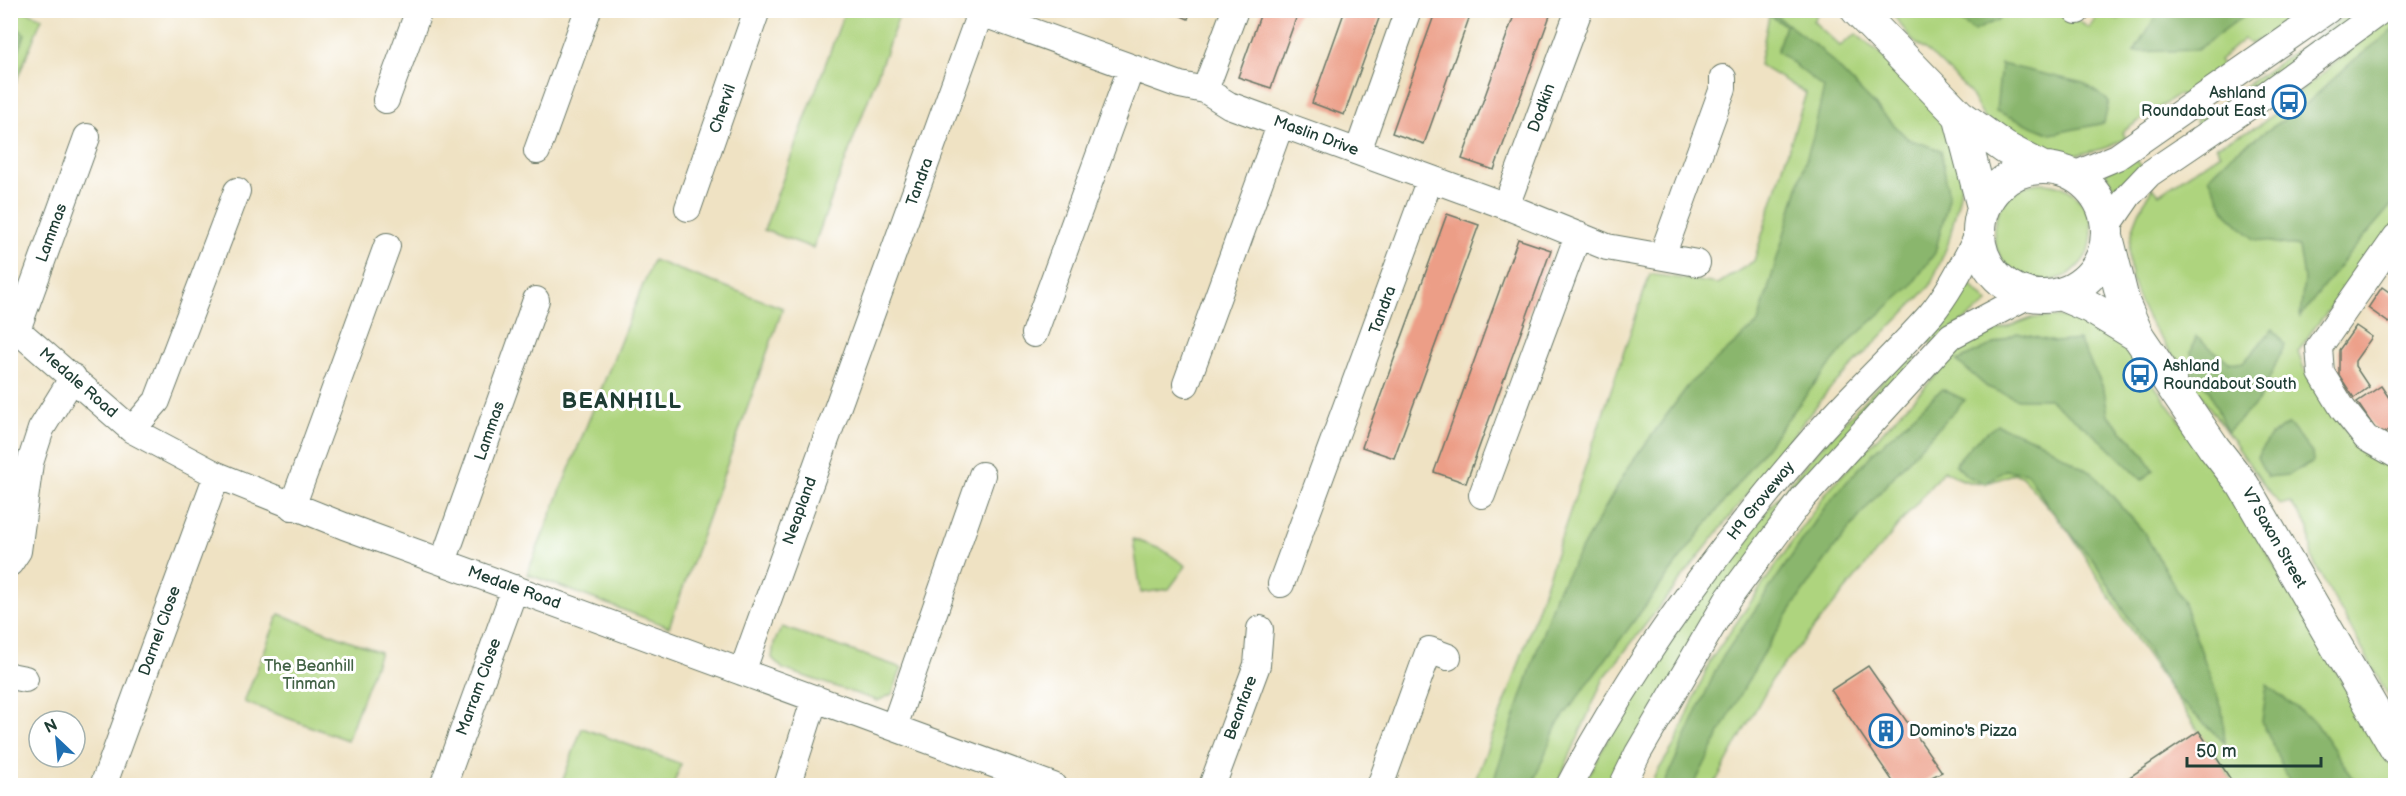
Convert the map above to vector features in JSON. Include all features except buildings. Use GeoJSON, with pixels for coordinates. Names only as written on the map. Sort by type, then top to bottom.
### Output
{"type":"FeatureCollection","features":[{"type":"Feature","properties":{"kind":"main road"},"geometry":{"type":"LineString","coordinates":[[1857,10],[1959,115],[2005,148],[2041,167]]}},
{"type":"Feature","properties":{"kind":"main road"},"geometry":{"type":"LineString","coordinates":[[1959,115],[1981,222],[1983,256],[1994,274],[2010,287],[2029,295],[2060,294],[2078,286],[2093,273],[2103,256],[2107,232],[2103,206],[2091,188],[2064,170],[2041,167],[2023,170],[2006,178],[1993,191],[1981,222]]}},
{"type":"Feature","properties":{"kind":"main road","name":"V7 Saxon Street"},"geometry":{"type":"LineString","coordinates":[[2107,232],[2124,304],[2138,336],[2214,448],[2243,485],[2396,749]]}},
{"type":"Feature","properties":{"kind":"main road","name":"V7 Saxon Street"},"geometry":{"type":"LineString","coordinates":[[2060,294],[2090,307],[2138,336]]}},
{"type":"Feature","properties":{"kind":"street"},"geometry":{"type":"LineString","coordinates":[[386,100],[419,10]]}},
{"type":"Feature","properties":{"kind":"street"},"geometry":{"type":"LineString","coordinates":[[537,151],[588,10]]}},
{"type":"Feature","properties":{"kind":"street","name":"Chervil"},"geometry":{"type":"LineString","coordinates":[[688,208],[757,10]]}},
{"type":"Feature","properties":{"kind":"street"},"geometry":{"type":"LineString","coordinates":[[1205,90],[1235,10]]}},
{"type":"Feature","properties":{"kind":"street"},"geometry":{"type":"LineString","coordinates":[[1358,151],[1408,10]]}},
{"type":"Feature","properties":{"kind":"street","name":"Dodkin"},"geometry":{"type":"LineString","coordinates":[[1506,206],[1579,10]]}},
{"type":"Feature","properties":{"kind":"street"},"geometry":{"type":"LineString","coordinates":[[2074,175],[2117,157],[2328,10]]}},
{"type":"Feature","properties":{"kind":"street"},"geometry":{"type":"LineString","coordinates":[[2107,232],[2129,195],[2149,174],[2382,10]]}},
{"type":"Feature","properties":{"kind":"street","name":"Maslin Drive"},"geometry":{"type":"LineString","coordinates":[[976,12],[1180,85],[1205,90],[1229,105],[1506,206],[1606,247],[1697,263]]}},
{"type":"Feature","properties":{"kind":"street","name":"Tandra"},"geometry":{"type":"LineString","coordinates":[[860,350],[976,12]]}},
{"type":"Feature","properties":{"kind":"street"},"geometry":{"type":"LineString","coordinates":[[1034,334],[1131,68]]}},
{"type":"Feature","properties":{"kind":"street"},"geometry":{"type":"LineString","coordinates":[[1662,256],[1723,88],[1723,78]]}},
{"type":"Feature","properties":{"kind":"street"},"geometry":{"type":"LineString","coordinates":[[1185,384],[1281,123]]}},
{"type":"Feature","properties":{"kind":"street","name":"Lammas"},"geometry":{"type":"LineString","coordinates":[[14,329],[87,137]]}},
{"type":"Feature","properties":{"kind":"street","name":"Tandra"},"geometry":{"type":"LineString","coordinates":[[1281,584],[1430,179]]}},
{"type":"Feature","properties":{"kind":"street"},"geometry":{"type":"LineString","coordinates":[[132,430],[157,401],[237,191]]}},
{"type":"Feature","properties":{"kind":"street","name":"H9 Groveway"},"geometry":{"type":"LineString","coordinates":[[1569,786],[1622,690],[1696,581],[1813,438],[1931,313],[1950,287],[1981,222]]}},
{"type":"Feature","properties":{"kind":"street"},"geometry":{"type":"LineString","coordinates":[[1482,495],[1578,235]]}},
{"type":"Feature","properties":{"kind":"street"},"geometry":{"type":"LineString","coordinates":[[2396,237],[2319,347],[2321,373],[2343,409],[2366,438],[2396,455]]}},
{"type":"Feature","properties":{"kind":"street"},"geometry":{"type":"LineString","coordinates":[[292,507],[387,246]]}},
{"type":"Feature","properties":{"kind":"street","name":"H9 Groveway"},"geometry":{"type":"LineString","coordinates":[[1622,786],[1638,753],[1728,599],[1803,498],[1950,336],[2029,295]]}},
{"type":"Feature","properties":{"kind":"street","name":"Lammas"},"geometry":{"type":"LineString","coordinates":[[443,562],[536,300]]}},
{"type":"Feature","properties":{"kind":"street","name":"Medale Road"},"geometry":{"type":"LineString","coordinates":[[14,329],[73,377],[132,430],[217,476],[292,507],[1053,786]]}},
{"type":"Feature","properties":{"kind":"street","name":"Neapland"},"geometry":{"type":"LineString","coordinates":[[742,672],[860,350]]}},
{"type":"Feature","properties":{"kind":"street"},"geometry":{"type":"LineString","coordinates":[[10,563],[18,551],[30,463],[41,429],[73,377]]}},
{"type":"Feature","properties":{"kind":"street"},"geometry":{"type":"LineString","coordinates":[[894,727],[982,475]]}},
{"type":"Feature","properties":{"kind":"street","name":"Darnel Close"},"geometry":{"type":"LineString","coordinates":[[103,786],[217,476]]}},
{"type":"Feature","properties":{"kind":"street","name":"Marram Close"},"geometry":{"type":"LineString","coordinates":[[443,786],[515,588]]}},
{"type":"Feature","properties":{"kind":"street","name":"Beanfare"},"geometry":{"type":"LineString","coordinates":[[1212,786],[1257,665],[1260,629]]}},
{"type":"Feature","properties":{"kind":"street"},"geometry":{"type":"LineString","coordinates":[[1642,786],[1657,742],[1698,648]]}},
{"type":"Feature","properties":{"kind":"street"},"geometry":{"type":"LineString","coordinates":[[1380,786],[1431,651]]}},
{"type":"Feature","properties":{"kind":"street"},"geometry":{"type":"LineString","coordinates":[[787,786],[815,698]]}},
{"type":"Feature","properties":{"kind":"green space"},"geometry":{"type":"Polygon","coordinates":[[[2125,10],[2312,11],[2251,44],[2244,39],[2219,60],[2222,65],[2185,100],[2180,94],[2122,132],[2126,138],[2106,148],[2079,154],[2045,151],[2014,138],[1984,118],[1968,90],[1935,58],[1913,41],[1890,11],[2062,11],[2089,28],[2100,11],[2107,11],[2118,20],[2125,10]]]}},
{"type":"Feature","properties":{"kind":"green space"},"geometry":{"type":"Polygon","coordinates":[[[11,11],[25,11],[42,18],[11,94],[11,11]]]}},
{"type":"Feature","properties":{"kind":"green space"},"geometry":{"type":"Polygon","coordinates":[[[845,11],[901,11],[813,248],[764,230],[845,11]]]}},
{"type":"Feature","properties":{"kind":"green space"},"geometry":{"type":"Polygon","coordinates":[[[1758,11],[1819,11],[1813,21],[1840,46],[1856,34],[1893,65],[1947,125],[1962,166],[1960,194],[1948,244],[1930,286],[1827,392],[1604,678],[1557,785],[1473,786],[1512,684],[1650,274],[1718,284],[1754,261],[1806,93],[1759,65],[1769,16],[1758,11]]]}},
{"type":"Feature","properties":{"kind":"green space"},"geometry":{"type":"Polygon","coordinates":[[[1762,11],[1770,11],[1819,48],[1908,139],[1941,150],[1949,198],[1935,253],[1911,286],[1853,338],[1813,386],[1683,555],[1557,725],[1532,785],[1492,785],[1556,593],[1628,468],[1690,383],[1758,323],[1813,136],[1824,88],[1777,51],[1785,25],[1762,11]]]}},
{"type":"Feature","properties":{"kind":"green space"},"geometry":{"type":"Polygon","coordinates":[[[1947,11],[1994,11],[2000,19],[1974,31],[1947,11]]]}},
{"type":"Feature","properties":{"kind":"green space"},"geometry":{"type":"Polygon","coordinates":[[[2159,11],[2283,11],[2279,14],[2246,14],[2197,50],[2134,52],[2159,11]]]}},
{"type":"Feature","properties":{"kind":"green space"},"geometry":{"type":"Polygon","coordinates":[[[2353,11],[2368,11],[2201,128],[2195,121],[2353,11]]]}},
{"type":"Feature","properties":{"kind":"green space"},"geometry":{"type":"Polygon","coordinates":[[[2395,16],[2395,227],[2312,331],[2298,352],[2304,369],[2361,452],[2395,468],[2395,708],[2312,559],[2309,528],[2290,502],[2280,505],[2262,482],[2150,323],[2134,287],[2129,255],[2135,222],[2153,187],[2159,194],[2221,153],[2216,146],[2260,125],[2395,16]]]}},
{"type":"Feature","properties":{"kind":"green space"},"geometry":{"type":"Polygon","coordinates":[[[11,23],[25,34],[11,72],[11,23]]]}},
{"type":"Feature","properties":{"kind":"green space"},"geometry":{"type":"Polygon","coordinates":[[[2395,29],[2395,201],[2345,259],[2300,317],[2304,279],[2299,247],[2254,239],[2227,214],[2209,177],[2236,151],[2303,107],[2354,60],[2395,29]]]}},
{"type":"Feature","properties":{"kind":"green space"},"geometry":{"type":"Polygon","coordinates":[[[2001,64],[2083,83],[2109,101],[2104,123],[2051,134],[1996,111],[2001,64]]]}},
{"type":"Feature","properties":{"kind":"green space"},"geometry":{"type":"Polygon","coordinates":[[[2135,158],[2143,168],[2120,195],[2105,172],[2135,158]]]}},
{"type":"Feature","properties":{"kind":"green space"},"geometry":{"type":"Polygon","coordinates":[[[2043,183],[2053,184],[2070,191],[2084,205],[2091,222],[2091,242],[2084,259],[2070,273],[2053,280],[2043,281],[2033,280],[2016,273],[2002,259],[1995,242],[1994,232],[1995,222],[2002,205],[2016,191],[2033,184],[2043,183]]]}},
{"type":"Feature","properties":{"kind":"green space"},"geometry":{"type":"Polygon","coordinates":[[[653,260],[783,308],[669,627],[527,574],[653,260]]]}},
{"type":"Feature","properties":{"kind":"green space"},"geometry":{"type":"Polygon","coordinates":[[[1969,283],[1988,303],[1931,344],[1923,337],[1948,313],[1969,283]]]}},
{"type":"Feature","properties":{"kind":"green space"},"geometry":{"type":"Polygon","coordinates":[[[2064,317],[2093,324],[2120,338],[2227,485],[2396,773],[2395,785],[2235,785],[2142,648],[2066,527],[2022,477],[2014,473],[1994,481],[1978,484],[1963,480],[1944,470],[1773,678],[1714,785],[1653,786],[1654,777],[1675,744],[1710,661],[1828,490],[1952,358],[1976,339],[2032,318],[2064,317]]]}},
{"type":"Feature","properties":{"kind":"green space"},"geometry":{"type":"Polygon","coordinates":[[[2273,329],[2285,344],[2258,402],[2227,432],[2209,390],[2194,375],[2191,351],[2196,337],[2229,362],[2243,363],[2273,329]]]}},
{"type":"Feature","properties":{"kind":"green space"},"geometry":{"type":"Polygon","coordinates":[[[2017,333],[2055,342],[2079,340],[2104,389],[2108,415],[2142,452],[2154,470],[2142,480],[2102,441],[2049,399],[2018,399],[1987,387],[1957,361],[2017,333]]]}},
{"type":"Feature","properties":{"kind":"green space"},"geometry":{"type":"Polygon","coordinates":[[[1910,351],[1917,359],[1857,423],[1611,785],[1583,786],[1625,706],[1727,558],[1810,459],[1910,351]]]}},
{"type":"Feature","properties":{"kind":"green space"},"geometry":{"type":"Polygon","coordinates":[[[1942,389],[1965,400],[1867,508],[1822,565],[1746,684],[1694,785],[1664,785],[1720,661],[1827,504],[1874,452],[1942,389]]]}},
{"type":"Feature","properties":{"kind":"green space"},"geometry":{"type":"Polygon","coordinates":[[[2289,424],[2312,453],[2313,462],[2288,475],[2267,477],[2257,457],[2271,435],[2289,424]]]}},
{"type":"Feature","properties":{"kind":"green space"},"geometry":{"type":"Polygon","coordinates":[[[1997,425],[2039,441],[2093,474],[2143,531],[2183,601],[2222,709],[2225,743],[2175,696],[2096,564],[2051,510],[2027,473],[2005,470],[1985,484],[1967,476],[1955,464],[1973,443],[1997,425]]]}},
{"type":"Feature","properties":{"kind":"green space"},"geometry":{"type":"Polygon","coordinates":[[[1133,539],[1163,550],[1186,566],[1169,589],[1141,593],[1133,539]]]}},
{"type":"Feature","properties":{"kind":"green space","name":"The Beanhill Tinman"},"geometry":{"type":"Polygon","coordinates":[[[279,614],[380,652],[347,740],[244,702],[279,614]]]}},
{"type":"Feature","properties":{"kind":"green space"},"geometry":{"type":"Polygon","coordinates":[[[782,627],[902,668],[892,694],[878,701],[783,669],[772,658],[774,643],[782,627]]]}},
{"type":"Feature","properties":{"kind":"green space"},"geometry":{"type":"Polygon","coordinates":[[[2267,685],[2316,723],[2358,785],[2291,785],[2262,722],[2267,685]]]}},
{"type":"Feature","properties":{"kind":"green space"},"geometry":{"type":"Polygon","coordinates":[[[582,728],[681,764],[673,785],[561,785],[582,728]]]}},
{"type":"Feature","properties":{"kind":"place","name":"Ashland Roundabout East"},"geometry":{"type":"Point","coordinates":[2289,102]}},
{"type":"Feature","properties":{"kind":"place","name":"Ashland Roundabout South"},"geometry":{"type":"Point","coordinates":[2140,375]}},
{"type":"Feature","properties":{"kind":"place","name":"Domino's Pizza"},"geometry":{"type":"Point","coordinates":[1886,731]}},
{"type":"Feature","properties":{"kind":"district","name":"BEANHILL"},"geometry":{"type":"Point","coordinates":[622,401]}}]}
